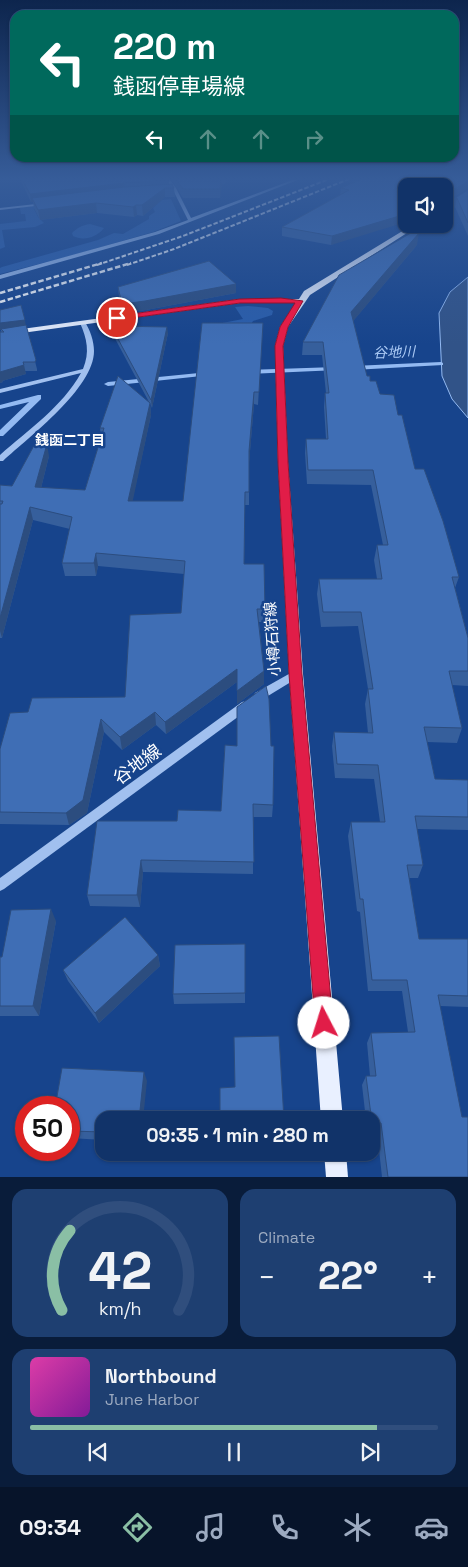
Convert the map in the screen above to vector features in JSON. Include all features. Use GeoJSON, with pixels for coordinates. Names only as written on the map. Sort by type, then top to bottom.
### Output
{"type":"FeatureCollection","features":[{"type":"Feature","properties":{"kind":"main road","name":"小樽石狩線"},"geometry":{"type":"LineString","coordinates":[[331,1111],[296,674],[283,462],[279,346],[289,318],[300,301],[316,287],[402,234]]}},
{"type":"Feature","properties":{"kind":"main road"},"geometry":{"type":"LineString","coordinates":[[0,334],[240,301],[300,301]]}},
{"type":"Feature","properties":{"kind":"main road"},"geometry":{"type":"LineString","coordinates":[[336,1161],[337,1177]]}},
{"type":"Feature","properties":{"kind":"street"},"geometry":{"type":"LineString","coordinates":[[0,277],[154,234]]}},
{"type":"Feature","properties":{"kind":"street"},"geometry":{"type":"LineString","coordinates":[[0,459],[64,400],[87,370],[91,353],[84,323]]}},
{"type":"Feature","properties":{"kind":"street"},"geometry":{"type":"LineString","coordinates":[[0,391],[87,370]]}},
{"type":"Feature","properties":{"kind":"street","name":"谷地線"},"geometry":{"type":"LineString","coordinates":[[0,885],[270,688],[296,674]]}},
{"type":"Feature","properties":{"kind":"shaded area"},"geometry":{"type":"Polygon","coordinates":[[[0,234],[3,234],[5,247],[0,249],[0,234]]]}},
{"type":"Feature","properties":{"kind":"shaded area"},"geometry":{"type":"Polygon","coordinates":[[[72,234],[97,234],[89,238],[73,236],[72,234]]]}},
{"type":"Feature","properties":{"kind":"shaded area"},"geometry":{"type":"Polygon","coordinates":[[[112,234],[146,234],[0,274],[0,268],[2,267],[98,240],[112,234]]]}},
{"type":"Feature","properties":{"kind":"shaded area"},"geometry":{"type":"Polygon","coordinates":[[[468,277],[468,418],[452,399],[442,376],[439,313],[450,292],[468,277]]]}},
{"type":"Feature","properties":{"kind":"shaded area"},"geometry":{"type":"Polygon","coordinates":[[[235,307],[268,308],[273,311],[272,315],[253,321],[250,326],[217,324],[243,319],[235,307]]]}},
{"type":"Feature","properties":{"kind":"building"},"geometry":{"type":"Polygon","coordinates":[[[320,234],[339,234],[332,236],[320,234]]]}},
{"type":"Feature","properties":{"kind":"building"},"geometry":{"type":"Polygon","coordinates":[[[409,234],[418,234],[351,312],[367,376],[370,376],[370,381],[376,381],[380,394],[394,395],[398,415],[402,415],[415,469],[424,469],[443,521],[459,577],[452,577],[468,638],[468,671],[449,671],[462,728],[424,727],[435,779],[468,780],[468,817],[415,816],[423,865],[407,865],[419,939],[468,939],[468,996],[438,995],[462,1117],[468,1117],[468,1177],[388,1177],[380,1111],[370,1111],[366,1076],[376,1076],[371,1033],[415,1032],[407,980],[372,980],[363,899],[360,899],[351,822],[385,822],[378,765],[337,764],[334,732],[373,733],[368,689],[373,689],[361,612],[323,612],[319,579],[382,579],[377,545],[388,545],[373,470],[308,470],[306,439],[328,439],[325,393],[329,393],[323,342],[303,342],[339,275],[409,234]]]}},
{"type":"Feature","properties":{"kind":"building"},"geometry":{"type":"Polygon","coordinates":[[[209,261],[236,284],[122,304],[118,287],[209,261]]]}},
{"type":"Feature","properties":{"kind":"building"},"geometry":{"type":"Polygon","coordinates":[[[21,305],[25,320],[0,323],[0,310],[21,305]]]}},
{"type":"Feature","properties":{"kind":"building"},"geometry":{"type":"Polygon","coordinates":[[[202,323],[263,323],[259,392],[254,392],[249,451],[249,492],[245,492],[244,564],[264,564],[265,609],[257,609],[264,671],[237,691],[237,669],[165,722],[155,712],[120,737],[101,719],[83,800],[66,813],[0,812],[0,749],[10,713],[28,712],[32,698],[125,697],[130,615],[181,613],[185,561],[96,553],[94,563],[62,563],[72,517],[30,507],[0,618],[0,504],[3,501],[0,501],[0,485],[12,486],[37,440],[47,444],[35,487],[85,490],[104,428],[100,428],[118,376],[150,403],[128,501],[183,501],[202,323]]]}},
{"type":"Feature","properties":{"kind":"building"},"geometry":{"type":"Polygon","coordinates":[[[26,325],[35,362],[23,362],[24,365],[0,372],[0,332],[4,332],[1,329],[26,325]]]}},
{"type":"Feature","properties":{"kind":"building"},"geometry":{"type":"Polygon","coordinates":[[[111,326],[167,327],[151,400],[111,326]]]}},
{"type":"Feature","properties":{"kind":"building"},"geometry":{"type":"Polygon","coordinates":[[[266,686],[269,699],[271,746],[274,746],[273,805],[253,804],[254,862],[141,860],[137,895],[87,895],[97,821],[177,821],[178,810],[221,811],[225,745],[237,746],[237,707],[266,686]]]}},
{"type":"Feature","properties":{"kind":"building"},"geometry":{"type":"Polygon","coordinates":[[[51,909],[33,1006],[0,1006],[0,957],[2,957],[11,910],[51,909]]]}},
{"type":"Feature","properties":{"kind":"building"},"geometry":{"type":"Polygon","coordinates":[[[125,917],[158,955],[95,1013],[63,970],[125,917]]]}},
{"type":"Feature","properties":{"kind":"building"},"geometry":{"type":"Polygon","coordinates":[[[245,944],[245,993],[173,994],[175,945],[245,944]]]}},
{"type":"Feature","properties":{"kind":"building"},"geometry":{"type":"Polygon","coordinates":[[[279,1036],[283,1111],[220,1111],[220,1088],[235,1087],[234,1037],[279,1036]]]}},
{"type":"Feature","properties":{"kind":"building"},"geometry":{"type":"Polygon","coordinates":[[[62,1068],[144,1072],[140,1111],[95,1111],[95,1132],[80,1131],[80,1096],[57,1096],[62,1068]]]}},
{"type":"Feature","properties":{"kind":"waterway","name":"谷地川"},"geometry":{"type":"LineString","coordinates":[[353,368],[441,364]]}},
{"type":"Feature","properties":{"kind":"waterway","name":"谷地川"},"geometry":{"type":"LineString","coordinates":[[248,372],[336,369]]}},
{"type":"Feature","properties":{"kind":"waterway","name":"谷地川"},"geometry":{"type":"LineString","coordinates":[[108,384],[209,374]]}},
{"type":"Feature","properties":{"kind":"waterway","name":"谷地川"},"geometry":{"type":"LineString","coordinates":[[0,407],[38,397],[0,434]]}},
{"type":"Feature","properties":{"kind":"railway"},"geometry":{"type":"LineString","coordinates":[[97,265],[188,234]]}},
{"type":"Feature","properties":{"kind":"railway"},"geometry":{"type":"LineString","coordinates":[[127,265],[212,234]]}},
{"type":"Feature","properties":{"kind":"railway"},"geometry":{"type":"LineString","coordinates":[[0,293],[102,263]]}},
{"type":"Feature","properties":{"kind":"railway"},"geometry":{"type":"LineString","coordinates":[[0,302],[131,263]]}},
{"type":"Feature","properties":{"kind":"district","name":"銭函二丁目"},"geometry":{"type":"Point","coordinates":[70,440]}},
{"type":"Feature","properties":{"kind":"route"},"geometry":{"type":"LineString","coordinates":[[117,318],[240,301],[300,301],[284,327],[279,346],[283,462],[296,674],[324,1023]]}}]}
